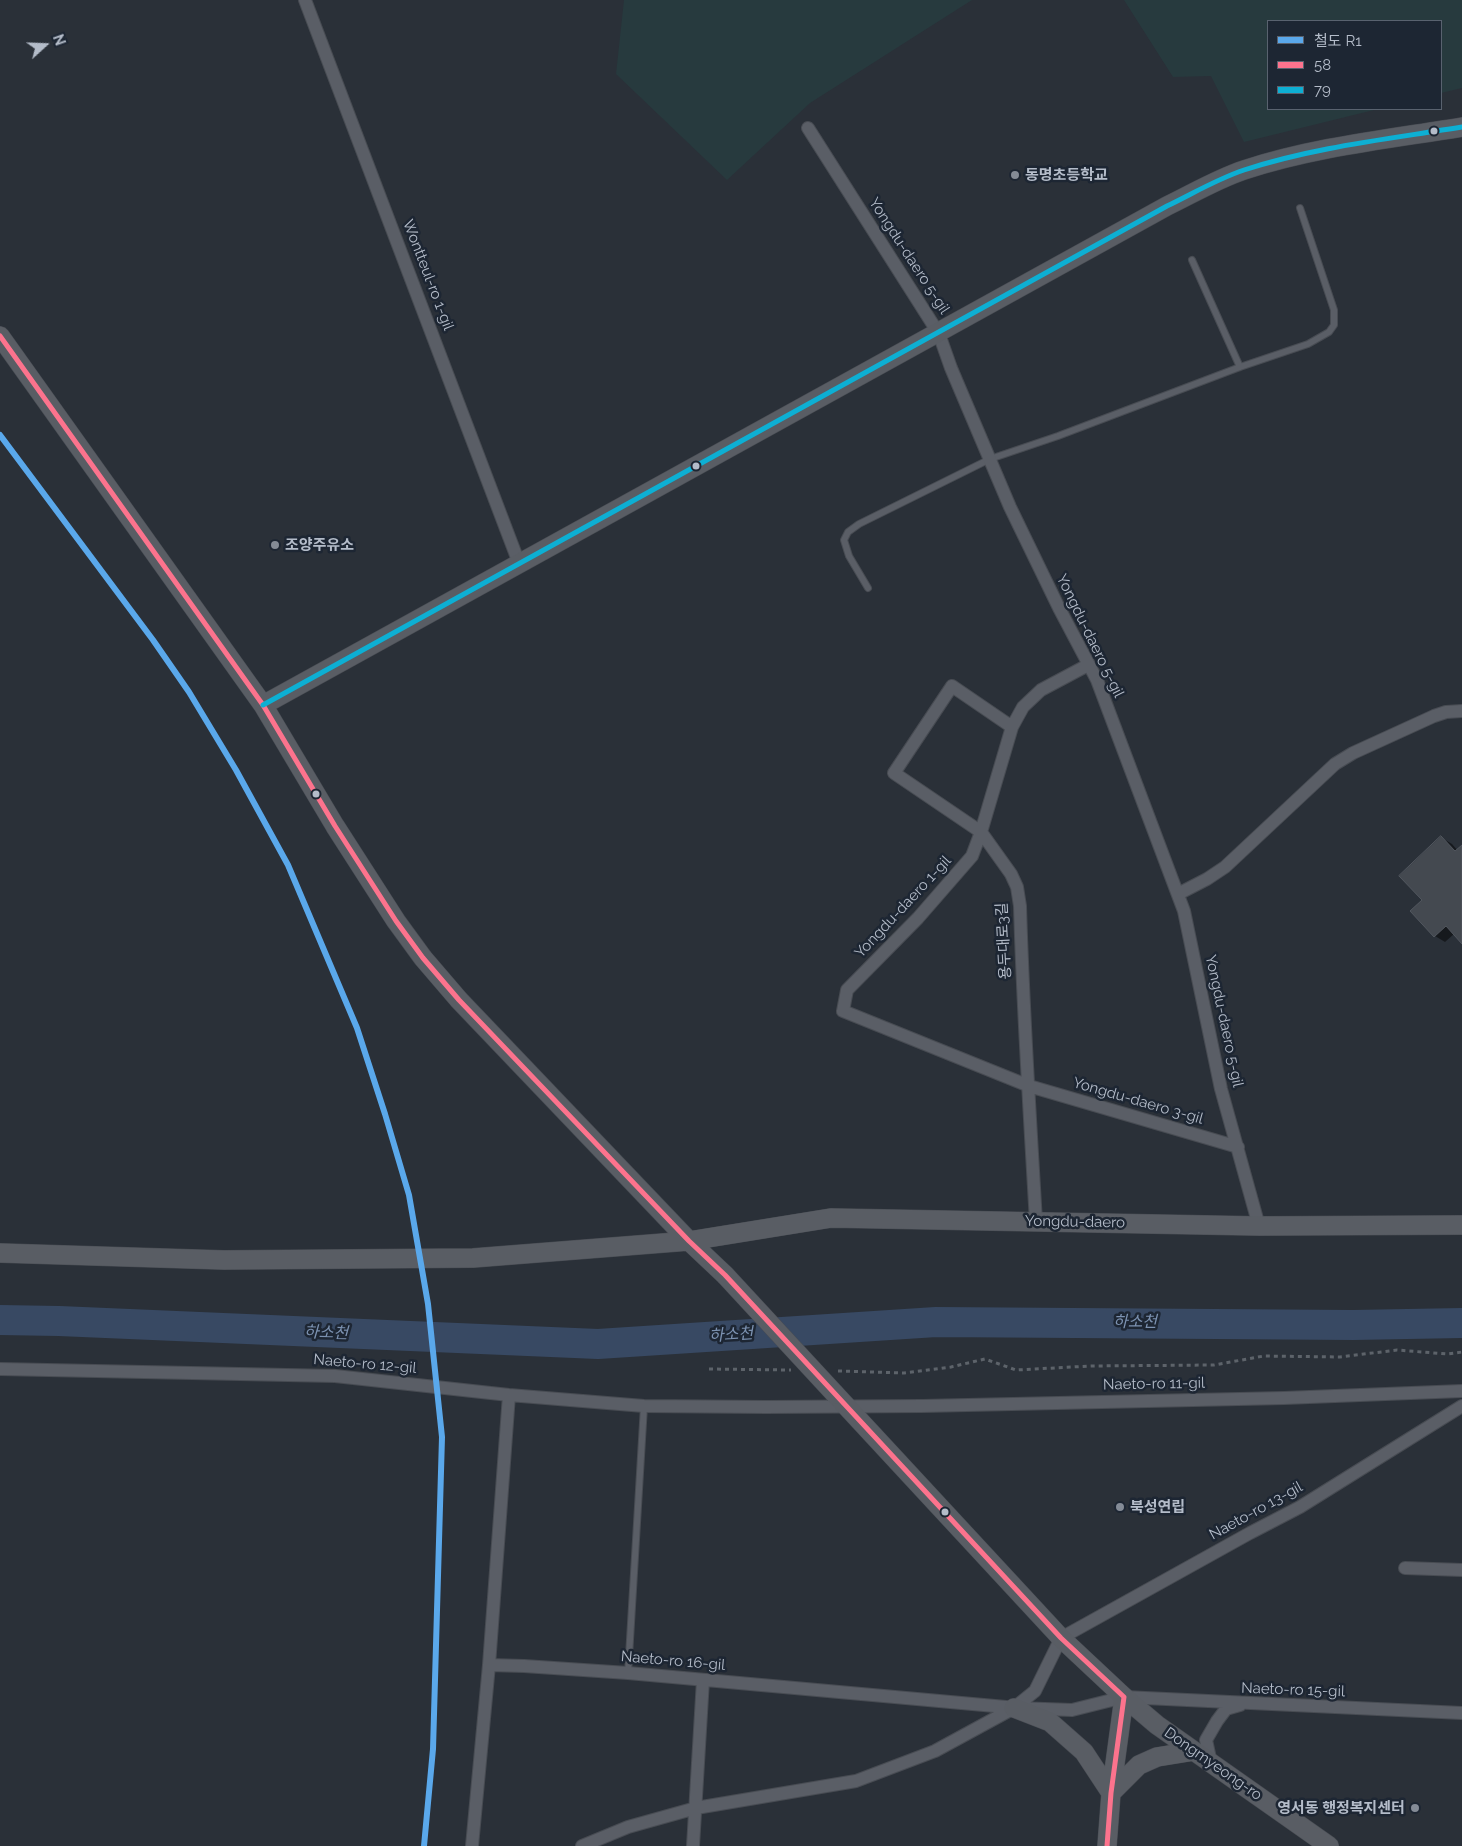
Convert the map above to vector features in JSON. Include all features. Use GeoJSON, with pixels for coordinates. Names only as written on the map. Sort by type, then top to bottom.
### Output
{"type":"FeatureCollection","features":[{"type":"Feature","properties":{"kind":"street","name":"Wontteul-ro 1-gil"},"geometry":{"type":"LineString","coordinates":[[305,0],[519,563]]}},
{"type":"Feature","properties":{"kind":"street"},"geometry":{"type":"LineString","coordinates":[[263,704],[939,334],[1167,206],[1241,171],[1277,160],[1462,127]]}},
{"type":"Feature","properties":{"kind":"street","name":"Yongdu-daero 5-gil"},"geometry":{"type":"LineString","coordinates":[[808,128],[939,334],[951,368],[1010,507],[1096,680],[1184,911],[1221,1089],[1259,1226]]}},
{"type":"Feature","properties":{"kind":"street","name":"Dongmyeong-ro"},"geometry":{"type":"LineString","coordinates":[[0,336],[263,704],[340,834],[396,921],[423,958],[459,1000],[689,1241],[725,1275],[1061,1638],[1157,1725],[1329,1846]]}},
{"type":"Feature","properties":{"kind":"street","name":"Yongdu-daero 1-gil"},"geometry":{"type":"LineString","coordinates":[[1029,1086],[843,1011],[847,990],[918,918],[972,856],[1012,727],[1023,708],[1041,690],[1088,665]]}},
{"type":"Feature","properties":{"kind":"street","name":"용두대로3길"},"geometry":{"type":"LineString","coordinates":[[1012,727],[952,686],[894,773],[981,832],[1011,874],[1017,887],[1020,906],[1024,1028],[1036,1222]]}},
{"type":"Feature","properties":{"kind":"street"},"geometry":{"type":"LineString","coordinates":[[1178,894],[1225,867],[1336,764],[1353,753],[1434,716],[1446,712],[1462,711]]}},
{"type":"Feature","properties":{"kind":"street","name":"Yongdu-daero 3-gil"},"geometry":{"type":"LineString","coordinates":[[1029,1086],[1238,1147]]}},
{"type":"Feature","properties":{"kind":"street","name":"Yongdu-daero"},"geometry":{"type":"LineString","coordinates":[[0,1253],[224,1260],[473,1258],[689,1241],[831,1218],[1259,1226],[1462,1225]]}},
{"type":"Feature","properties":{"kind":"street","name":"Naeto-ro 12-gil"},"geometry":{"type":"LineString","coordinates":[[0,1369],[335,1376],[509,1395],[644,1406],[841,1400]]}},
{"type":"Feature","properties":{"kind":"street","name":"Naeto-ro 11-gil"},"geometry":{"type":"LineString","coordinates":[[841,1400],[1274,1398],[1462,1391]]}},
{"type":"Feature","properties":{"kind":"street"},"geometry":{"type":"LineString","coordinates":[[472,1846],[489,1666],[509,1395]]}},
{"type":"Feature","properties":{"kind":"street","name":"Naeto-ro 13-gil"},"geometry":{"type":"LineString","coordinates":[[1061,1638],[1250,1532],[1300,1507],[1462,1406]]}},
{"type":"Feature","properties":{"kind":"street"},"geometry":{"type":"LineString","coordinates":[[1405,1568],[1462,1570]]}},
{"type":"Feature","properties":{"kind":"street"},"geometry":{"type":"LineString","coordinates":[[582,1846],[628,1827],[696,1808],[856,1781],[935,1751],[1014,1708],[1034,1692],[1061,1638]]}},
{"type":"Feature","properties":{"kind":"street","name":"Naeto-ro 16-gil"},"geometry":{"type":"LineString","coordinates":[[489,1666],[524,1666],[628,1674],[1014,1708],[1072,1710],[1124,1697]]}},
{"type":"Feature","properties":{"kind":"street"},"geometry":{"type":"LineString","coordinates":[[693,1846],[703,1680]]}},
{"type":"Feature","properties":{"kind":"street"},"geometry":{"type":"LineString","coordinates":[[1107,1846],[1111,1793],[1124,1697]]}},
{"type":"Feature","properties":{"kind":"street","name":"Naeto-ro 15-gil"},"geometry":{"type":"LineString","coordinates":[[1124,1697],[1462,1713]]}},
{"type":"Feature","properties":{"kind":"street"},"geometry":{"type":"LineString","coordinates":[[1211,1763],[1206,1740],[1226,1709],[1242,1704]]}},
{"type":"Feature","properties":{"kind":"street"},"geometry":{"type":"LineString","coordinates":[[1014,1708],[1050,1722],[1084,1752],[1111,1793]]}},
{"type":"Feature","properties":{"kind":"street"},"geometry":{"type":"LineString","coordinates":[[1111,1793],[1139,1765],[1157,1757],[1194,1751]]}},
{"type":"Feature","properties":{"kind":"lane"},"geometry":{"type":"LineString","coordinates":[[868,588],[849,556],[844,540],[848,532],[859,524],[990,459],[1128,411],[1240,367],[1308,344],[1329,332],[1334,325],[1334,310],[1300,208]]}},
{"type":"Feature","properties":{"kind":"lane"},"geometry":{"type":"LineString","coordinates":[[1192,260],[1240,367]]}},
{"type":"Feature","properties":{"kind":"lane"},"geometry":{"type":"LineString","coordinates":[[628,1674],[644,1406]]}},
{"type":"Feature","properties":{"kind":"path"},"geometry":{"type":"LineString","coordinates":[[836,1371],[904,1373],[951,1367],[985,1359],[1016,1370],[1092,1366],[1214,1365],[1264,1356],[1340,1357],[1396,1350],[1447,1354],[1462,1352]]}},
{"type":"Feature","properties":{"kind":"path"},"geometry":{"type":"LineString","coordinates":[[709,1369],[797,1371]]}},
{"type":"Feature","properties":{"kind":"green space"},"geometry":{"type":"Polygon","coordinates":[[[624,0],[972,0],[810,103],[727,180],[616,74],[624,0]]]}},
{"type":"Feature","properties":{"kind":"green space"},"geometry":{"type":"Polygon","coordinates":[[[1124,0],[1462,0],[1462,88],[1442,93],[1442,20],[1267,20],[1267,110],[1374,110],[1244,142],[1211,76],[1173,77],[1124,0]]]}},
{"type":"Feature","properties":{"kind":"building"},"geometry":{"type":"Polygon","coordinates":[[[1441,836],[1455,851],[1462,845],[1462,944],[1446,926],[1434,937],[1410,911],[1422,900],[1399,876],[1441,836]]]}},
{"type":"Feature","properties":{"kind":"waterway","name":"하소천"},"geometry":{"type":"LineString","coordinates":[[0,1320],[598,1344],[936,1322],[1353,1325],[1462,1323]]}},
{"type":"Feature","properties":{"kind":"rail line","name":"R1"},"geometry":{"type":"LineString","coordinates":[[0,435],[153,640],[189,692],[236,770],[288,865],[357,1028],[385,1114],[409,1195],[428,1304],[442,1437],[433,1749],[424,1846]]}},
{"type":"Feature","properties":{"kind":"transit line","name":"79"},"geometry":{"type":"LineString","coordinates":[[263,705],[1167,206],[1214,182],[1270,162],[1324,149],[1462,127]]}},
{"type":"Feature","properties":{"kind":"transit line","name":"58"},"geometry":{"type":"LineString","coordinates":[[0,336],[263,705],[335,826],[396,921],[423,958],[459,1000],[689,1241],[725,1275],[1061,1638],[1124,1697],[1111,1793],[1107,1846]]}},
{"type":"Feature","properties":{"kind":"place","name":"동명초등학교"},"geometry":{"type":"Point","coordinates":[1015,175]}},
{"type":"Feature","properties":{"kind":"place","name":"조양주유소"},"geometry":{"type":"Point","coordinates":[275,545]}},
{"type":"Feature","properties":{"kind":"place","name":"북성연립"},"geometry":{"type":"Point","coordinates":[1120,1507]}},
{"type":"Feature","properties":{"kind":"place","name":"영서동 행정복지센터"},"geometry":{"type":"Point","coordinates":[1415,1808]}}]}
